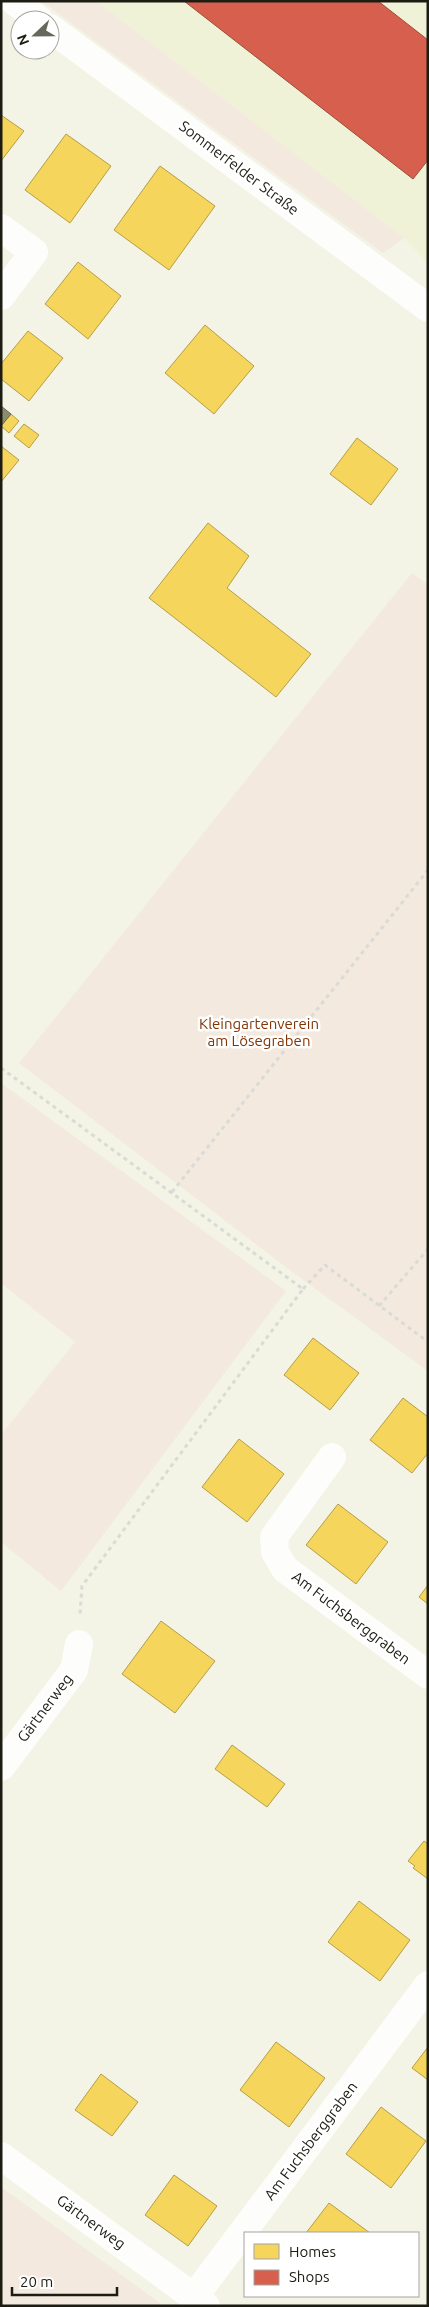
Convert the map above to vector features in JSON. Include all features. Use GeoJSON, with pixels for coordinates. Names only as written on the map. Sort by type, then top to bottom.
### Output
{"type":"FeatureCollection","features":[{"type":"Feature","properties":{"kind":"street"},"geometry":{"type":"LineString","coordinates":[[14,1],[26,10]]}},
{"type":"Feature","properties":{"kind":"street","name":"Sommerfelder Straße"},"geometry":{"type":"LineString","coordinates":[[60,35],[428,308]]}},
{"type":"Feature","properties":{"kind":"street"},"geometry":{"type":"LineString","coordinates":[[1,228],[34,252],[1,296]]}},
{"type":"Feature","properties":{"kind":"street","name":"Am Fuchsberggraben"},"geometry":{"type":"LineString","coordinates":[[332,1457],[274,1537],[275,1552],[285,1569],[428,1675]]}},
{"type":"Feature","properties":{"kind":"street","name":"Gärtnerweg"},"geometry":{"type":"LineString","coordinates":[[1,1767],[74,1670],[79,1644]]}},
{"type":"Feature","properties":{"kind":"street","name":"Am Fuchsberggraben"},"geometry":{"type":"LineString","coordinates":[[250,2232],[428,1985]]}},
{"type":"Feature","properties":{"kind":"street","name":"Gärtnerweg"},"geometry":{"type":"LineString","coordinates":[[1,2156],[200,2301]]}},
{"type":"Feature","properties":{"kind":"street","name":"Am Fuchsberggraben"},"geometry":{"type":"LineString","coordinates":[[200,2301],[244,2240]]}},
{"type":"Feature","properties":{"kind":"path"},"geometry":{"type":"LineString","coordinates":[[172,1192],[428,870]]}},
{"type":"Feature","properties":{"kind":"path"},"geometry":{"type":"LineString","coordinates":[[1,1068],[303,1289]]}},
{"type":"Feature","properties":{"kind":"path"},"geometry":{"type":"LineString","coordinates":[[380,1306],[428,1249]]}},
{"type":"Feature","properties":{"kind":"path"},"geometry":{"type":"LineString","coordinates":[[79,1644],[82,1586],[303,1289],[325,1265],[428,1342]]}},
{"type":"Feature","properties":{"kind":"shaded area"},"geometry":{"type":"Polygon","coordinates":[[[96,1],[428,1],[428,264],[404,238],[96,1]]]}},
{"type":"Feature","properties":{"kind":"green space"},"geometry":{"type":"Polygon","coordinates":[[[41,1],[96,1],[404,238],[383,253],[60,15],[60,10],[53,10],[41,1]]]}},
{"type":"Feature","properties":{"kind":"green space","name":"Kleingartenverein am Lösegraben"},"geometry":{"type":"Polygon","coordinates":[[[412,573],[428,585],[428,1371],[291,1271],[19,1063],[412,573]]]}},
{"type":"Feature","properties":{"kind":"green space"},"geometry":{"type":"Polygon","coordinates":[[[1,1083],[286,1291],[61,1591],[1,1542],[1,1435],[75,1342],[1,1283],[1,1083]]]}},
{"type":"Feature","properties":{"kind":"green space"},"geometry":{"type":"Polygon","coordinates":[[[1,2187],[164,2306],[1,2306],[1,2187]]]}},
{"type":"Feature","properties":{"kind":"building: Homes"},"geometry":{"type":"Polygon","coordinates":[[[1,115],[24,131],[1,161],[1,115]]]}},
{"type":"Feature","properties":{"kind":"building: Homes"},"geometry":{"type":"Polygon","coordinates":[[[66,134],[111,166],[70,223],[25,190],[66,134]]]}},
{"type":"Feature","properties":{"kind":"building: Homes"},"geometry":{"type":"Polygon","coordinates":[[[160,166],[215,206],[169,270],[114,230],[160,166]]]}},
{"type":"Feature","properties":{"kind":"building: Homes"},"geometry":{"type":"Polygon","coordinates":[[[78,262],[121,296],[88,339],[45,304],[78,262]]]}},
{"type":"Feature","properties":{"kind":"building: Homes"},"geometry":{"type":"Polygon","coordinates":[[[205,325],[254,366],[214,414],[165,373],[205,325]]]}},
{"type":"Feature","properties":{"kind":"building: Homes"},"geometry":{"type":"Polygon","coordinates":[[[28,331],[63,358],[29,401],[1,379],[1,364],[28,331]]]}},
{"type":"Feature","properties":{"kind":"building: Homes"},"geometry":{"type":"Polygon","coordinates":[[[11,414],[19,421],[9,433],[1,426],[11,414]]]}},
{"type":"Feature","properties":{"kind":"building: Homes"},"geometry":{"type":"Polygon","coordinates":[[[24,424],[39,435],[29,448],[14,436],[24,424]]]}},
{"type":"Feature","properties":{"kind":"building: Homes"},"geometry":{"type":"Polygon","coordinates":[[[357,438],[398,469],[371,505],[330,474],[357,438]]]}},
{"type":"Feature","properties":{"kind":"building: Homes"},"geometry":{"type":"Polygon","coordinates":[[[1,446],[19,460],[1,482],[1,446]]]}},
{"type":"Feature","properties":{"kind":"building: Homes"},"geometry":{"type":"Polygon","coordinates":[[[208,523],[249,556],[227,588],[311,654],[276,697],[149,598],[208,523]]]}},
{"type":"Feature","properties":{"kind":"building: Homes"},"geometry":{"type":"Polygon","coordinates":[[[313,1338],[359,1373],[330,1410],[284,1375],[313,1338]]]}},
{"type":"Feature","properties":{"kind":"building: Homes"},"geometry":{"type":"Polygon","coordinates":[[[403,1398],[428,1417],[428,1453],[412,1473],[370,1440],[403,1398]]]}},
{"type":"Feature","properties":{"kind":"building: Homes"},"geometry":{"type":"Polygon","coordinates":[[[239,1439],[284,1474],[247,1522],[202,1487],[239,1439]]]}},
{"type":"Feature","properties":{"kind":"building: Homes"},"geometry":{"type":"Polygon","coordinates":[[[338,1504],[388,1542],[356,1584],[306,1545],[338,1504]]]}},
{"type":"Feature","properties":{"kind":"building: Homes"},"geometry":{"type":"Polygon","coordinates":[[[428,1585],[428,1604],[419,1597],[428,1585]]]}},
{"type":"Feature","properties":{"kind":"building: Homes"},"geometry":{"type":"Polygon","coordinates":[[[161,1621],[215,1661],[175,1713],[122,1674],[161,1621]]]}},
{"type":"Feature","properties":{"kind":"building: Homes"},"geometry":{"type":"Polygon","coordinates":[[[232,1745],[285,1784],[267,1807],[215,1769],[232,1745]]]}},
{"type":"Feature","properties":{"kind":"building: Homes"},"geometry":{"type":"Polygon","coordinates":[[[424,1841],[428,1844],[428,1879],[413,1868],[415,1866],[408,1861],[424,1841]]]}},
{"type":"Feature","properties":{"kind":"building: Homes"},"geometry":{"type":"Polygon","coordinates":[[[359,1901],[410,1940],[380,1981],[328,1942],[359,1901]]]}},
{"type":"Feature","properties":{"kind":"building: Homes"},"geometry":{"type":"Polygon","coordinates":[[[276,2042],[325,2078],[289,2127],[240,2090],[276,2042]]]}},
{"type":"Feature","properties":{"kind":"building: Homes"},"geometry":{"type":"Polygon","coordinates":[[[428,2047],[428,2080],[412,2068],[428,2047]]]}},
{"type":"Feature","properties":{"kind":"building: Homes"},"geometry":{"type":"Polygon","coordinates":[[[101,2074],[138,2102],[112,2136],[75,2110],[101,2074]]]}},
{"type":"Feature","properties":{"kind":"building: Homes"},"geometry":{"type":"Polygon","coordinates":[[[381,2107],[426,2141],[391,2188],[346,2154],[381,2107]]]}},
{"type":"Feature","properties":{"kind":"building: Homes"},"geometry":{"type":"Polygon","coordinates":[[[174,2175],[217,2206],[188,2246],[145,2215],[174,2175]]]}},
{"type":"Feature","properties":{"kind":"building: Homes"},"geometry":{"type":"Polygon","coordinates":[[[329,2203],[369,2232],[307,2232],[329,2203]]]}},
{"type":"Feature","properties":{"kind":"building: Shops"},"geometry":{"type":"Polygon","coordinates":[[[184,1],[378,1],[428,40],[428,160],[413,179],[184,1]]]}},
{"type":"Feature","properties":{"kind":"building: Industry"},"geometry":{"type":"Polygon","coordinates":[[[1,406],[11,414],[1,426],[1,406]]]}}]}
